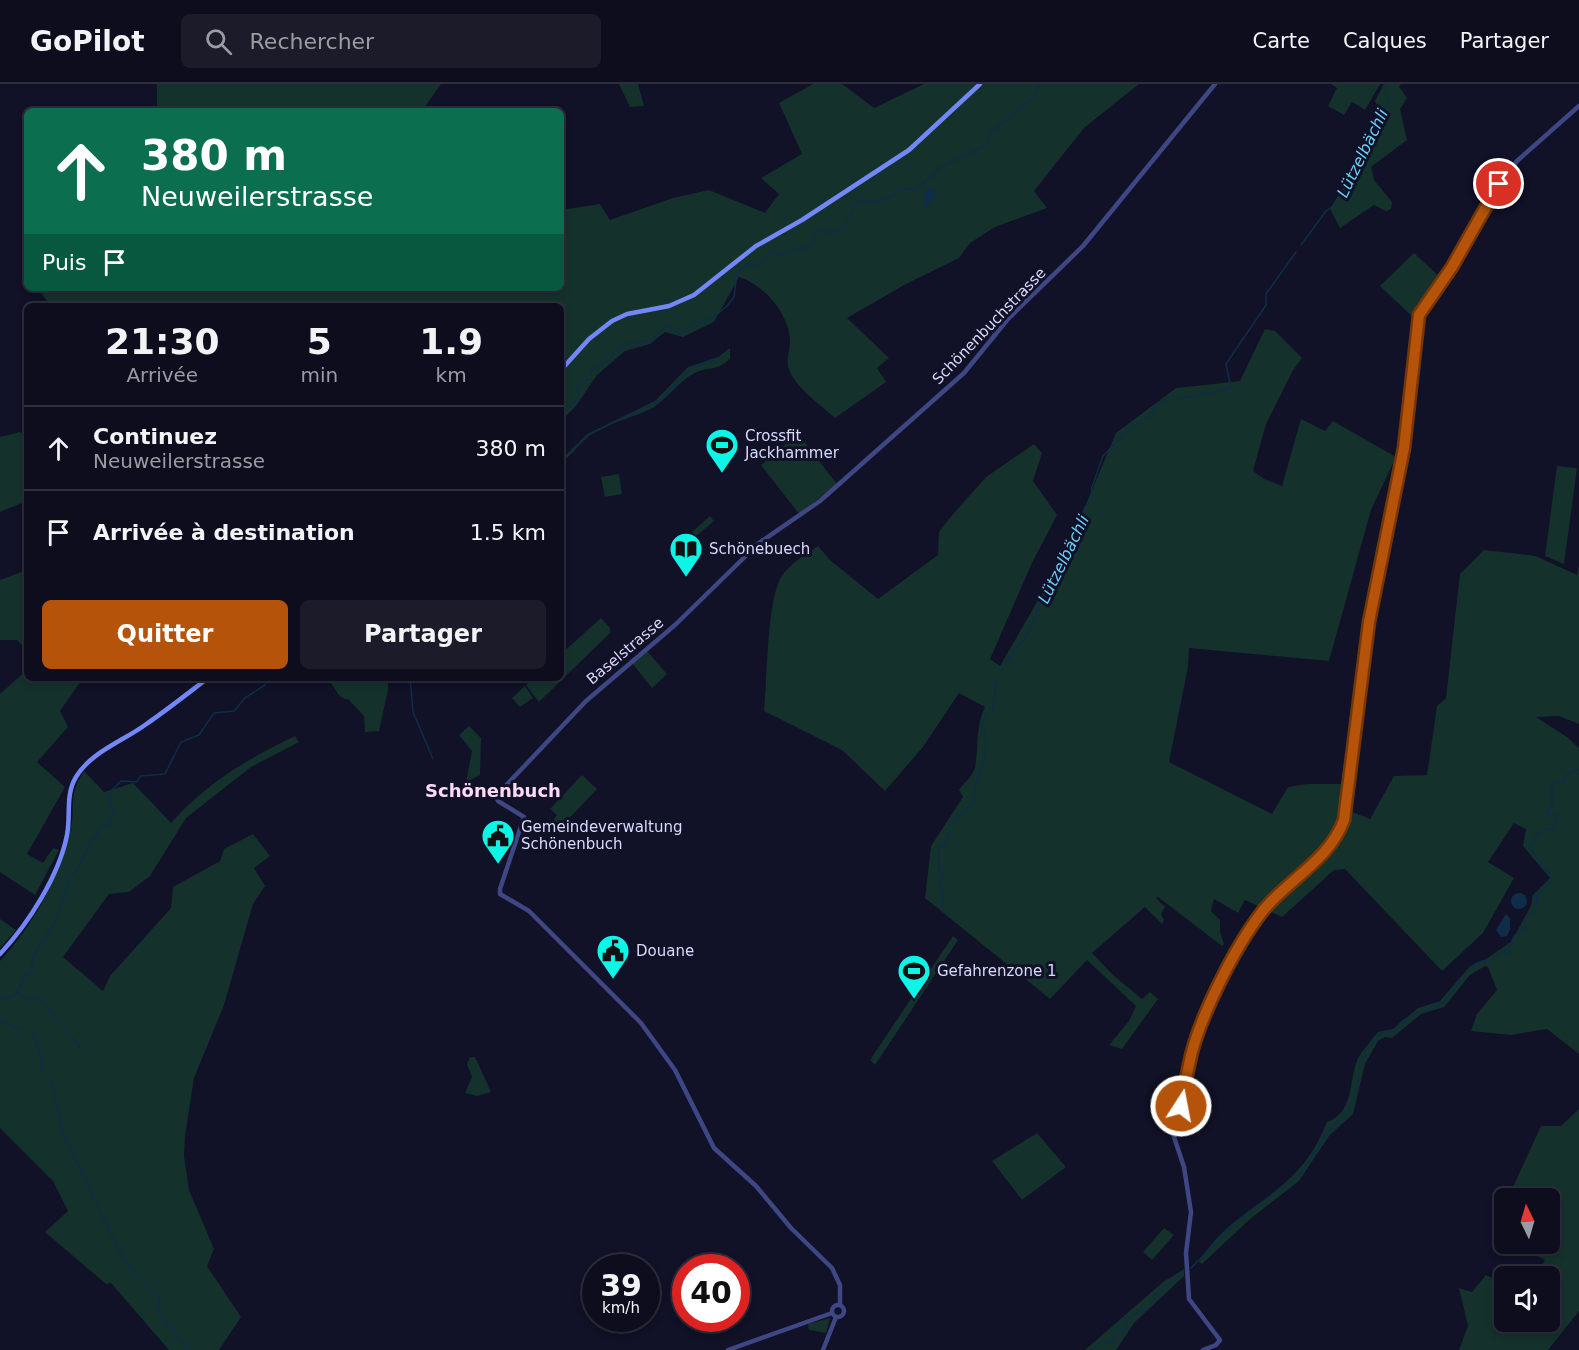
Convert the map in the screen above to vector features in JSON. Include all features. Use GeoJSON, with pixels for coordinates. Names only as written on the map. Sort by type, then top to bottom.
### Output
{"type":"FeatureCollection","features":[{"type":"Feature","properties":{"kind":"main road"},"geometry":{"type":"LineString","coordinates":[[564,367],[589,339],[612,321],[627,314],[669,306],[694,295],[756,246],[827,204],[909,150],[980,84]]}},
{"type":"Feature","properties":{"kind":"main road"},"geometry":{"type":"LineString","coordinates":[[0,954],[25,926],[58,863],[67,835],[70,790],[81,769],[90,760],[145,726],[204,681]]}},
{"type":"Feature","properties":{"kind":"street","name":"Schönenbuchstrasse"},"geometry":{"type":"LineString","coordinates":[[776,529],[820,501],[973,364],[994,334],[1083,246],[1215,84]]}},
{"type":"Feature","properties":{"kind":"street"},"geometry":{"type":"LineString","coordinates":[[1203,1350],[1219,1343],[1219,1337],[1196,1311],[1189,1299],[1186,1254],[1191,1212],[1184,1167],[1173,1134],[1188,1065],[1201,1024],[1255,922],[1274,900],[1300,878],[1330,846],[1344,820],[1369,622],[1404,448],[1419,315],[1452,267],[1499,184],[1517,161],[1579,106]]}},
{"type":"Feature","properties":{"kind":"street","name":"Baselstrasse"},"geometry":{"type":"LineString","coordinates":[[776,529],[675,625],[586,700],[498,792],[496,798],[524,817],[500,889],[501,894],[529,911],[641,1023],[675,1071],[714,1148],[756,1186],[791,1228],[824,1257],[840,1285],[840,1305]]}},
{"type":"Feature","properties":{"kind":"street"},"geometry":{"type":"LineString","coordinates":[[728,1350],[834,1315],[844,1312],[840,1305],[834,1305],[834,1315],[823,1350]]}},
{"type":"Feature","properties":{"kind":"green space"},"geometry":{"type":"Polygon","coordinates":[[[157,84],[441,84],[424,108],[157,108],[157,84]]]}},
{"type":"Feature","properties":{"kind":"green space"},"geometry":{"type":"Polygon","coordinates":[[[619,84],[638,84],[644,106],[630,107],[619,84]]]}},
{"type":"Feature","properties":{"kind":"green space"},"geometry":{"type":"Polygon","coordinates":[[[813,84],[842,84],[874,108],[924,84],[1139,84],[1084,128],[1034,191],[1047,208],[995,227],[970,243],[959,258],[906,284],[847,318],[889,358],[877,368],[886,382],[835,418],[796,382],[791,374],[788,367],[790,342],[788,329],[780,310],[766,293],[739,277],[714,322],[683,337],[665,332],[650,344],[625,351],[597,375],[576,406],[564,418],[564,303],[48,303],[40,291],[564,291],[564,210],[600,204],[610,220],[673,198],[709,190],[765,213],[779,194],[761,178],[802,154],[779,103],[813,84]]]}},
{"type":"Feature","properties":{"kind":"green space"},"geometry":{"type":"Polygon","coordinates":[[[1331,84],[1380,84],[1365,110],[1352,102],[1344,115],[1328,106],[1337,88],[1331,84]]]}},
{"type":"Feature","properties":{"kind":"green space"},"geometry":{"type":"Polygon","coordinates":[[[1384,84],[1401,84],[1399,87],[1407,98],[1400,109],[1407,140],[1371,167],[1374,180],[1392,202],[1391,209],[1386,211],[1374,205],[1340,228],[1330,209],[1360,159],[1378,109],[1375,101],[1384,84]]]}},
{"type":"Feature","properties":{"kind":"green space"},"geometry":{"type":"Polygon","coordinates":[[[1414,253],[1441,278],[1421,306],[1415,319],[1380,286],[1414,253]]]}},
{"type":"Feature","properties":{"kind":"green space"},"geometry":{"type":"Polygon","coordinates":[[[1265,329],[1275,331],[1302,358],[1292,372],[1266,424],[1253,471],[1264,479],[1282,486],[1301,419],[1325,431],[1333,421],[1396,457],[1371,510],[1329,661],[1189,648],[1188,667],[1169,762],[1272,814],[1288,787],[1307,784],[1349,784],[1350,811],[1370,819],[1394,776],[1427,775],[1437,706],[1446,698],[1460,574],[1484,550],[1536,556],[1577,575],[1579,564],[1579,724],[1559,716],[1536,717],[1567,737],[1579,748],[1579,1054],[1547,1029],[1511,1035],[1471,1031],[1477,1014],[1497,990],[1488,967],[1485,966],[1470,975],[1444,1007],[1421,1014],[1392,1038],[1385,1037],[1378,1041],[1365,1064],[1353,1114],[1329,1136],[1299,1181],[1249,1220],[1202,1264],[1199,1262],[1220,1235],[1286,1182],[1307,1159],[1327,1122],[1342,1111],[1349,1095],[1358,1058],[1378,1032],[1393,1029],[1418,1008],[1440,1001],[1470,966],[1486,959],[1511,942],[1531,906],[1533,895],[1550,878],[1523,846],[1526,829],[1514,823],[1488,862],[1514,878],[1483,933],[1442,971],[1345,869],[1334,870],[1282,917],[1245,900],[1238,913],[1214,899],[1211,911],[1220,920],[1220,932],[1224,944],[1222,946],[1158,897],[1156,898],[1165,907],[1161,914],[1164,920],[1162,924],[1145,907],[1092,953],[1113,975],[1142,999],[1150,992],[1158,999],[1122,1049],[1109,1045],[1129,1021],[1136,1006],[1087,960],[1050,999],[925,898],[931,846],[963,797],[959,790],[974,771],[980,722],[985,707],[959,693],[923,747],[885,791],[842,750],[764,711],[768,643],[772,606],[780,579],[797,561],[818,546],[830,560],[878,599],[938,555],[939,532],[948,520],[986,477],[1034,444],[1042,453],[1033,481],[1057,515],[1032,563],[990,659],[1000,666],[1048,583],[1058,571],[1116,433],[1176,388],[1240,381],[1265,329]]]}},
{"type":"Feature","properties":{"kind":"green space"},"geometry":{"type":"Polygon","coordinates":[[[730,348],[730,358],[726,362],[693,374],[654,407],[597,431],[567,458],[564,457],[587,434],[655,401],[688,367],[718,357],[730,348]]]}},
{"type":"Feature","properties":{"kind":"green space"},"geometry":{"type":"Polygon","coordinates":[[[20,432],[24,435],[24,502],[0,512],[0,437],[20,432]]]}},
{"type":"Feature","properties":{"kind":"green space"},"geometry":{"type":"Polygon","coordinates":[[[798,434],[837,484],[799,514],[761,465],[798,434]]]}},
{"type":"Feature","properties":{"kind":"green space"},"geometry":{"type":"Polygon","coordinates":[[[1557,466],[1577,468],[1564,564],[1545,556],[1557,466]]]}},
{"type":"Feature","properties":{"kind":"green space"},"geometry":{"type":"Polygon","coordinates":[[[619,474],[622,494],[605,497],[601,477],[619,474]]]}},
{"type":"Feature","properties":{"kind":"green space"},"geometry":{"type":"Polygon","coordinates":[[[710,516],[714,521],[696,536],[692,532],[710,516]]]}},
{"type":"Feature","properties":{"kind":"green space"},"geometry":{"type":"Polygon","coordinates":[[[24,571],[24,647],[17,640],[0,640],[0,580],[24,571]]]}},
{"type":"Feature","properties":{"kind":"green space"},"geometry":{"type":"Polygon","coordinates":[[[601,618],[610,628],[610,633],[564,678],[564,651],[601,618]]]}},
{"type":"Feature","properties":{"kind":"green space"},"geometry":{"type":"Polygon","coordinates":[[[646,650],[667,674],[652,688],[632,663],[646,650]]]}},
{"type":"Feature","properties":{"kind":"green space"},"geometry":{"type":"Polygon","coordinates":[[[24,673],[24,681],[81,681],[60,711],[68,727],[37,762],[65,787],[27,854],[43,863],[53,848],[59,850],[35,895],[0,872],[0,694],[24,673]]]}},
{"type":"Feature","properties":{"kind":"green space"},"geometry":{"type":"Polygon","coordinates":[[[330,681],[388,681],[379,731],[365,732],[364,716],[349,700],[340,697],[330,681]]]}},
{"type":"Feature","properties":{"kind":"green space"},"geometry":{"type":"Polygon","coordinates":[[[531,681],[561,681],[539,702],[526,685],[531,681]]]}},
{"type":"Feature","properties":{"kind":"green space"},"geometry":{"type":"Polygon","coordinates":[[[525,686],[533,698],[520,707],[512,698],[525,686]]]}},
{"type":"Feature","properties":{"kind":"green space"},"geometry":{"type":"Polygon","coordinates":[[[469,726],[481,738],[480,775],[466,782],[472,751],[459,735],[469,726]]]}},
{"type":"Feature","properties":{"kind":"green space"},"geometry":{"type":"Polygon","coordinates":[[[295,736],[299,742],[251,767],[186,818],[150,876],[129,892],[109,894],[63,957],[103,991],[110,976],[171,908],[173,887],[220,861],[224,849],[253,834],[270,856],[254,868],[265,886],[253,904],[224,1005],[194,1078],[185,1136],[184,1156],[189,1190],[214,1249],[207,1266],[241,1317],[219,1350],[169,1350],[111,1283],[106,1284],[45,1232],[68,1211],[53,1181],[0,1128],[0,961],[23,933],[43,901],[59,867],[72,823],[75,789],[84,771],[104,792],[133,783],[171,823],[198,796],[228,773],[295,736]]]}},
{"type":"Feature","properties":{"kind":"green space"},"geometry":{"type":"Polygon","coordinates":[[[582,775],[597,789],[559,829],[555,830],[549,826],[557,815],[550,809],[582,775]]]}},
{"type":"Feature","properties":{"kind":"green space"},"geometry":{"type":"Polygon","coordinates":[[[0,919],[16,930],[0,948],[0,919]]]}},
{"type":"Feature","properties":{"kind":"green space","name":"Gefahrenzone 1"},"geometry":{"type":"Polygon","coordinates":[[[953,936],[958,940],[875,1065],[870,1060],[953,936]]]}},
{"type":"Feature","properties":{"kind":"green space"},"geometry":{"type":"Polygon","coordinates":[[[470,1057],[475,1057],[491,1092],[477,1096],[465,1093],[472,1077],[467,1064],[470,1057]]]}},
{"type":"Feature","properties":{"kind":"green space"},"geometry":{"type":"Polygon","coordinates":[[[1579,1109],[1579,1311],[1548,1350],[1459,1350],[1468,1326],[1459,1288],[1472,1292],[1486,1275],[1494,1279],[1494,1332],[1560,1332],[1560,1266],[1542,1266],[1545,1260],[1534,1254],[1560,1254],[1560,1188],[1513,1188],[1541,1126],[1561,1126],[1579,1109]]]}},
{"type":"Feature","properties":{"kind":"green space"},"geometry":{"type":"Polygon","coordinates":[[[1037,1133],[1066,1167],[1022,1200],[992,1161],[1037,1133]]]}},
{"type":"Feature","properties":{"kind":"green space"},"geometry":{"type":"Polygon","coordinates":[[[1164,1228],[1174,1235],[1152,1260],[1143,1252],[1164,1228]]]}},
{"type":"Feature","properties":{"kind":"green space"},"geometry":{"type":"Polygon","coordinates":[[[1184,1269],[1184,1276],[1134,1323],[1116,1350],[1085,1350],[1163,1282],[1184,1269]]]}},
{"type":"Feature","properties":{"kind":"green space"},"geometry":{"type":"Polygon","coordinates":[[[830,1318],[826,1333],[809,1330],[808,1324],[830,1318]]]}},
{"type":"Feature","properties":{"kind":"water"},"geometry":{"type":"Polygon","coordinates":[[[928,188],[933,188],[936,195],[926,207],[922,202],[926,200],[924,193],[928,188]]]}},
{"type":"Feature","properties":{"kind":"water"},"geometry":{"type":"Polygon","coordinates":[[[1516,893],[1522,893],[1527,901],[1525,907],[1516,909],[1511,904],[1511,898],[1516,893]]]}},
{"type":"Feature","properties":{"kind":"water"},"geometry":{"type":"Polygon","coordinates":[[[1506,914],[1510,918],[1510,930],[1507,936],[1501,937],[1496,930],[1506,914]]]}},
{"type":"Feature","properties":{"kind":"waterway"},"geometry":{"type":"LineString","coordinates":[[564,408],[579,398],[577,389],[586,380],[591,379],[592,369],[610,360],[615,351],[630,343],[651,341],[668,324],[674,331],[681,333],[694,323],[711,319],[734,297],[737,273],[748,264],[755,267],[772,251],[782,254],[811,247],[815,241],[814,236],[819,230],[832,233],[843,228],[859,200],[882,200],[902,188],[916,190],[942,166],[985,146],[991,132],[1032,99],[1040,84]]}},
{"type":"Feature","properties":{"kind":"waterway","name":"Lützelbächli"},"geometry":{"type":"LineString","coordinates":[[1301,245],[1326,211],[1338,203],[1355,173],[1388,101],[1385,84]]}},
{"type":"Feature","properties":{"kind":"waterway","name":"Lützelbächli"},"geometry":{"type":"LineString","coordinates":[[1179,399],[1231,388],[1226,364],[1266,305],[1266,294],[1296,252]]}},
{"type":"Feature","properties":{"kind":"waterway"},"geometry":{"type":"LineString","coordinates":[[569,453],[588,435],[662,399],[692,367],[721,357]]}},
{"type":"Feature","properties":{"kind":"waterway","name":"Lützelbächli"},"geometry":{"type":"LineString","coordinates":[[1000,672],[1027,636],[1039,605],[1049,593],[1066,560],[1067,551],[1085,507],[1091,501],[1092,487],[1103,456],[1124,434],[1152,413],[1155,406],[1164,400],[1172,399]]}},
{"type":"Feature","properties":{"kind":"waterway","name":"Lützelbächli"},"geometry":{"type":"LineString","coordinates":[[941,907],[943,900],[940,880],[943,878],[939,870],[939,847],[947,843],[953,825],[975,801],[976,783],[986,746],[982,725],[986,715],[993,709],[997,677]]}},
{"type":"Feature","properties":{"kind":"waterway"},"geometry":{"type":"LineString","coordinates":[[0,999],[14,996],[23,982],[22,977],[32,971],[32,958],[54,924],[69,886],[67,878],[79,868],[90,841],[94,839],[101,827],[111,824],[110,818],[115,810],[109,801],[112,790],[121,781],[137,782],[140,776],[165,774],[181,742],[199,735],[214,713],[234,711],[245,698],[265,685],[266,681]]}},
{"type":"Feature","properties":{"kind":"waterway"},"geometry":{"type":"LineString","coordinates":[[410,681],[413,712],[433,759]]}},
{"type":"Feature","properties":{"kind":"waterway"},"geometry":{"type":"LineString","coordinates":[[1191,1268],[1236,1222],[1305,1170],[1305,1165],[1326,1134],[1347,1112],[1356,1090],[1360,1060],[1366,1056],[1365,1051],[1380,1033],[1394,1032],[1402,1021],[1444,1002],[1464,974],[1474,965],[1496,958],[1501,951],[1507,954],[1514,936],[1526,927],[1524,920],[1535,911],[1538,897],[1533,897],[1536,893],[1543,891],[1553,879],[1529,847],[1542,831],[1554,829],[1558,816],[1549,815],[1546,811],[1552,806],[1552,782],[1563,781],[1570,771],[1579,770]]}},
{"type":"Feature","properties":{"kind":"waterway"},"geometry":{"type":"LineString","coordinates":[[17,993],[29,1000],[37,997]]}},
{"type":"Feature","properties":{"kind":"waterway"},"geometry":{"type":"LineString","coordinates":[[42,1000],[70,1035]]}},
{"type":"Feature","properties":{"kind":"waterway"},"geometry":{"type":"LineString","coordinates":[[0,1021],[23,1030]]}},
{"type":"Feature","properties":{"kind":"waterway"},"geometry":{"type":"LineString","coordinates":[[33,1034],[39,1049],[43,1071]]}},
{"type":"Feature","properties":{"kind":"waterway"},"geometry":{"type":"LineString","coordinates":[[73,1038],[80,1047]]}},
{"type":"Feature","properties":{"kind":"waterway"},"geometry":{"type":"LineString","coordinates":[[86,1047],[90,1048]]}},
{"type":"Feature","properties":{"kind":"waterway"},"geometry":{"type":"LineString","coordinates":[[50,1077],[63,1133],[118,1249],[128,1265],[159,1298],[158,1312],[189,1350]]}},
{"type":"Feature","properties":{"kind":"waterway"},"geometry":{"type":"LineString","coordinates":[[1092,1350],[1102,1341],[1113,1343],[1116,1333],[1126,1327],[1125,1320],[1144,1309],[1164,1287],[1184,1272]]}},
{"type":"Feature","properties":{"kind":"place","name":"Crossfit Jackhammer"},"geometry":{"type":"Point","coordinates":[722,474]}},
{"type":"Feature","properties":{"kind":"place","name":"Schönebuech"},"geometry":{"type":"Point","coordinates":[686,578]}},
{"type":"Feature","properties":{"kind":"place","name":"Gemeindeverwaltung Schönenbuch"},"geometry":{"type":"Point","coordinates":[498,865]}},
{"type":"Feature","properties":{"kind":"place","name":"Douane"},"geometry":{"type":"Point","coordinates":[613,980]}},
{"type":"Feature","properties":{"kind":"place","name":"Gefahrenzone 1"},"geometry":{"type":"Point","coordinates":[914,1000]}},
{"type":"Feature","properties":{"kind":"district","name":"Schönenbuch"},"geometry":{"type":"Point","coordinates":[493,791]}},
{"type":"Feature","properties":{"kind":"route"},"geometry":{"type":"LineString","coordinates":[[1181,1106],[1188,1065],[1201,1024],[1235,957],[1263,911],[1300,878],[1330,846],[1344,820],[1369,622],[1404,448],[1419,315],[1452,267],[1499,184]]}}]}
